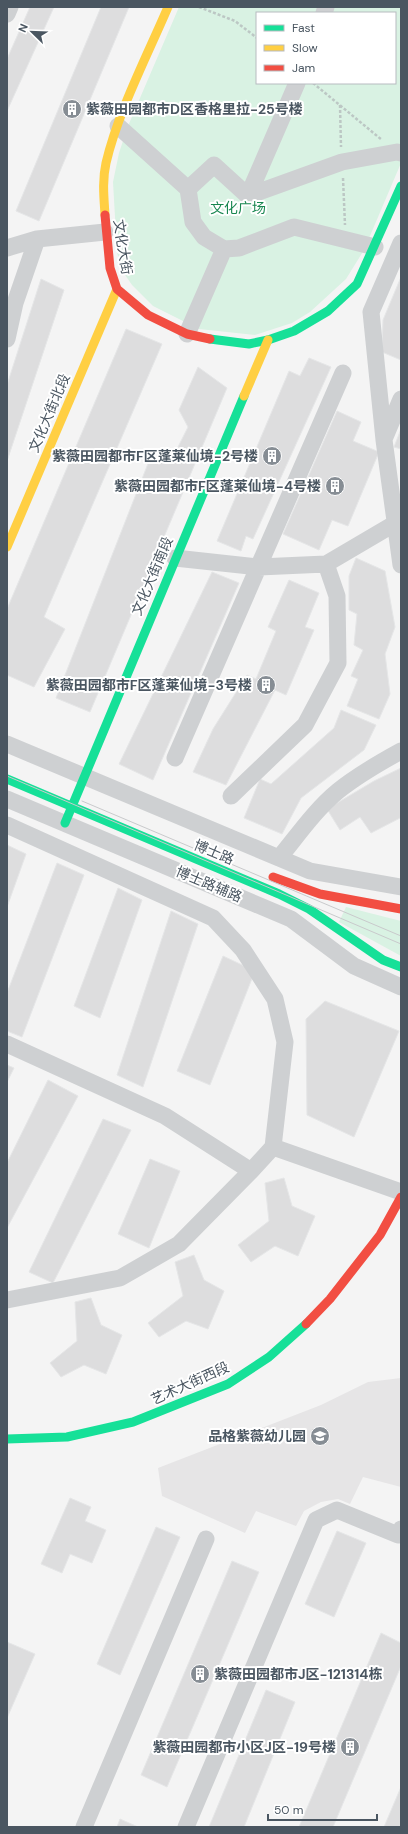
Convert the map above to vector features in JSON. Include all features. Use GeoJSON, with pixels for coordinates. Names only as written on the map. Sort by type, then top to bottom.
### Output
{"type":"FeatureCollection","features":[{"type":"Feature","properties":{"kind":"street"},"geometry":{"type":"LineString","coordinates":[[7,14],[10,7]]}},
{"type":"Feature","properties":{"kind":"street","name":"文化大街"},"geometry":{"type":"LineString","coordinates":[[168,7],[118,126],[106,164],[103,186],[105,232],[110,268],[117,289],[148,315],[187,334],[217,341],[249,344],[268,340],[294,331],[328,311],[357,284],[375,247],[401,186]]}},
{"type":"Feature","properties":{"kind":"street"},"geometry":{"type":"LineString","coordinates":[[248,196],[297,84]]}},
{"type":"Feature","properties":{"kind":"street"},"geometry":{"type":"LineString","coordinates":[[118,126],[188,189],[193,222],[204,237],[224,249],[239,248],[294,227],[375,247]]}},
{"type":"Feature","properties":{"kind":"street"},"geometry":{"type":"LineString","coordinates":[[248,196],[342,162],[399,152]]}},
{"type":"Feature","properties":{"kind":"street"},"geometry":{"type":"LineString","coordinates":[[188,189],[214,165],[248,196]]}},
{"type":"Feature","properties":{"kind":"street"},"geometry":{"type":"LineString","coordinates":[[7,248],[37,239],[105,232]]}},
{"type":"Feature","properties":{"kind":"street"},"geometry":{"type":"LineString","coordinates":[[7,339],[15,303],[37,239]]}},
{"type":"Feature","properties":{"kind":"street"},"geometry":{"type":"LineString","coordinates":[[401,243],[372,312],[384,440],[398,520],[401,565]]}},
{"type":"Feature","properties":{"kind":"street"},"geometry":{"type":"LineString","coordinates":[[187,334],[224,249]]}},
{"type":"Feature","properties":{"kind":"street","name":"文化大街北段"},"geometry":{"type":"LineString","coordinates":[[7,547],[117,289]]}},
{"type":"Feature","properties":{"kind":"street","name":"文化大街南段"},"geometry":{"type":"LineString","coordinates":[[65,823],[72,807],[74,792],[84,776],[268,340]]}},
{"type":"Feature","properties":{"kind":"street"},"geometry":{"type":"LineString","coordinates":[[175,758],[343,373]]}},
{"type":"Feature","properties":{"kind":"street"},"geometry":{"type":"LineString","coordinates":[[384,440],[401,399]]}},
{"type":"Feature","properties":{"kind":"street"},"geometry":{"type":"LineString","coordinates":[[175,558],[259,568],[326,564],[398,520]]}},
{"type":"Feature","properties":{"kind":"street"},"geometry":{"type":"LineString","coordinates":[[231,796],[305,725],[338,663],[337,596],[326,564]]}},
{"type":"Feature","properties":{"kind":"street"},"geometry":{"type":"LineString","coordinates":[[7,744],[310,871],[401,887]]}},
{"type":"Feature","properties":{"kind":"street"},"geometry":{"type":"LineString","coordinates":[[279,858],[315,814],[338,792],[366,771],[401,751]]}},
{"type":"Feature","properties":{"kind":"street","name":"博士路"},"geometry":{"type":"LineString","coordinates":[[7,780],[279,894],[309,909],[384,960],[401,967]]}},
{"type":"Feature","properties":{"kind":"street"},"geometry":{"type":"LineString","coordinates":[[74,792],[89,798]]}},
{"type":"Feature","properties":{"kind":"street","name":"博士路辅路"},"geometry":{"type":"LineString","coordinates":[[7,799],[291,919],[354,966],[401,987]]}},
{"type":"Feature","properties":{"kind":"street"},"geometry":{"type":"LineString","coordinates":[[7,825],[213,918],[243,950],[275,999],[285,1042],[273,1147],[251,1172],[179,1244],[120,1278],[7,1300]]}},
{"type":"Feature","properties":{"kind":"street"},"geometry":{"type":"LineString","coordinates":[[263,872],[320,894],[401,909]]}},
{"type":"Feature","properties":{"kind":"street"},"geometry":{"type":"LineString","coordinates":[[7,1044],[166,1116],[251,1172]]}},
{"type":"Feature","properties":{"kind":"street"},"geometry":{"type":"LineString","coordinates":[[273,1147],[401,1192]]}},
{"type":"Feature","properties":{"kind":"street","name":"艺术大街西段"},"geometry":{"type":"LineString","coordinates":[[7,1439],[67,1436],[133,1422],[228,1384],[280,1348],[301,1330],[330,1299],[380,1235],[401,1197]]}},
{"type":"Feature","properties":{"kind":"street"},"geometry":{"type":"LineString","coordinates":[[186,1827],[316,1520],[337,1510],[398,1535],[401,1529]]}},
{"type":"Feature","properties":{"kind":"street"},"geometry":{"type":"LineString","coordinates":[[84,1827],[206,1539]]}},
{"type":"Feature","properties":{"kind":"path"},"geometry":{"type":"LineString","coordinates":[[199,7],[236,21],[256,37]]}},
{"type":"Feature","properties":{"kind":"path"},"geometry":{"type":"LineString","coordinates":[[314,84],[399,152]]}},
{"type":"Feature","properties":{"kind":"shaded area","name":"品格紫薇幼儿园"},"geometry":{"type":"Polygon","coordinates":[[[401,1378],[401,1487],[363,1477],[350,1504],[338,1499],[321,1502],[304,1511],[296,1526],[256,1511],[245,1533],[162,1496],[158,1468],[321,1405],[368,1382],[401,1378]]]}},
{"type":"Feature","properties":{"kind":"green space","name":"文化广场"},"geometry":{"type":"Polygon","coordinates":[[[179,7],[401,7],[401,163],[364,250],[346,279],[310,312],[292,323],[255,335],[199,329],[153,306],[132,285],[121,269],[117,252],[113,182],[119,153],[128,126],[179,7]]]}},
{"type":"Feature","properties":{"kind":"green space"},"geometry":{"type":"Polygon","coordinates":[[[346,907],[401,921],[401,956],[339,922],[346,907]]]}},
{"type":"Feature","properties":{"kind":"building"},"geometry":{"type":"Polygon","coordinates":[[[30,7],[54,7],[7,111],[7,59],[30,7]]]}},
{"type":"Feature","properties":{"kind":"building","name":"紫薇田园都市D区香格里拉-25号楼"},"geometry":{"type":"Polygon","coordinates":[[[101,7],[129,7],[39,221],[16,211],[101,7]]]}},
{"type":"Feature","properties":{"kind":"building"},"geometry":{"type":"Polygon","coordinates":[[[401,277],[401,360],[382,352],[383,320],[401,277]]]}},
{"type":"Feature","properties":{"kind":"building"},"geometry":{"type":"Polygon","coordinates":[[[41,279],[64,290],[7,461],[7,385],[41,279]]]}},
{"type":"Feature","properties":{"kind":"building"},"geometry":{"type":"Polygon","coordinates":[[[126,329],[162,344],[44,617],[65,629],[34,687],[7,675],[7,609],[126,329]]]}},
{"type":"Feature","properties":{"kind":"building","name":"紫薇田园都市F区蓬莱仙境-2号楼"},"geometry":{"type":"Polygon","coordinates":[[[309,358],[331,367],[253,539],[246,536],[241,551],[217,541],[289,371],[300,376],[309,358]]]}},
{"type":"Feature","properties":{"kind":"building"},"geometry":{"type":"Polygon","coordinates":[[[198,367],[227,388],[90,712],[56,698],[149,461],[170,463],[188,427],[179,410],[198,367]]]}},
{"type":"Feature","properties":{"kind":"building","name":"紫薇田园都市F区蓬莱仙境-4号楼"},"geometry":{"type":"Polygon","coordinates":[[[337,411],[361,422],[353,441],[379,452],[348,526],[332,520],[319,550],[283,534],[337,411]]]}},
{"type":"Feature","properties":{"kind":"building"},"geometry":{"type":"Polygon","coordinates":[[[401,429],[401,449],[394,447],[401,429]]]}},
{"type":"Feature","properties":{"kind":"building"},"geometry":{"type":"Polygon","coordinates":[[[356,558],[385,571],[395,627],[385,654],[390,694],[379,719],[347,706],[358,679],[351,676],[363,650],[354,645],[357,614],[349,610],[349,576],[356,558]]]}},
{"type":"Feature","properties":{"kind":"building"},"geometry":{"type":"Polygon","coordinates":[[[212,572],[239,583],[153,780],[119,764],[212,572]]]}},
{"type":"Feature","properties":{"kind":"building","name":"紫薇田园都市F区蓬莱仙境-3号楼"},"geometry":{"type":"Polygon","coordinates":[[[289,580],[319,593],[305,627],[314,630],[286,695],[275,690],[226,785],[193,772],[213,729],[247,675],[256,679],[276,631],[268,627],[289,580]]]}},
{"type":"Feature","properties":{"kind":"building"},"geometry":{"type":"Polygon","coordinates":[[[341,710],[376,725],[364,750],[301,798],[282,834],[244,818],[260,779],[271,784],[334,728],[341,710]]]}},
{"type":"Feature","properties":{"kind":"building"},"geometry":{"type":"Polygon","coordinates":[[[401,768],[401,820],[400,818],[371,833],[360,817],[340,830],[327,809],[374,781],[401,768]]]}},
{"type":"Feature","properties":{"kind":"building"},"geometry":{"type":"Polygon","coordinates":[[[7,845],[26,854],[7,907],[7,845]]]}},
{"type":"Feature","properties":{"kind":"building"},"geometry":{"type":"Polygon","coordinates":[[[57,863],[84,875],[22,1037],[7,1031],[7,993],[57,863]]]}},
{"type":"Feature","properties":{"kind":"building"},"geometry":{"type":"Polygon","coordinates":[[[118,888],[142,900],[100,1018],[74,1006],[118,888]]]}},
{"type":"Feature","properties":{"kind":"building"},"geometry":{"type":"Polygon","coordinates":[[[171,911],[198,924],[143,1087],[117,1075],[171,911]]]}},
{"type":"Feature","properties":{"kind":"building"},"geometry":{"type":"Polygon","coordinates":[[[223,956],[255,971],[210,1085],[177,1071],[223,956]]]}},
{"type":"Feature","properties":{"kind":"building"},"geometry":{"type":"Polygon","coordinates":[[[325,1001],[399,1031],[354,1137],[307,1115],[306,1019],[325,1001]]]}},
{"type":"Feature","properties":{"kind":"building"},"geometry":{"type":"Polygon","coordinates":[[[7,1065],[14,1068],[7,1082],[7,1065]]]}},
{"type":"Feature","properties":{"kind":"building"},"geometry":{"type":"Polygon","coordinates":[[[48,1080],[78,1096],[7,1228],[7,1163],[48,1080]]]}},
{"type":"Feature","properties":{"kind":"building"},"geometry":{"type":"Polygon","coordinates":[[[103,1119],[131,1130],[53,1283],[29,1272],[103,1119]]]}},
{"type":"Feature","properties":{"kind":"building"},"geometry":{"type":"Polygon","coordinates":[[[150,1159],[180,1171],[149,1248],[118,1234],[150,1159]]]}},
{"type":"Feature","properties":{"kind":"building"},"geometry":{"type":"Polygon","coordinates":[[[284,1178],[292,1206],[315,1216],[298,1256],[275,1246],[251,1262],[238,1245],[269,1221],[265,1183],[284,1178]]]}},
{"type":"Feature","properties":{"kind":"building"},"geometry":{"type":"Polygon","coordinates":[[[194,1255],[204,1280],[224,1291],[208,1329],[186,1321],[159,1337],[148,1323],[183,1296],[175,1262],[194,1255]]]}},
{"type":"Feature","properties":{"kind":"building"},"geometry":{"type":"Polygon","coordinates":[[[91,1298],[101,1325],[122,1335],[106,1374],[84,1365],[61,1377],[50,1363],[77,1341],[75,1302],[91,1298]]]}},
{"type":"Feature","properties":{"kind":"building"},"geometry":{"type":"Polygon","coordinates":[[[70,1498],[91,1507],[85,1521],[106,1530],[92,1563],[70,1554],[62,1573],[41,1564],[70,1498]]]}},
{"type":"Feature","properties":{"kind":"building"},"geometry":{"type":"Polygon","coordinates":[[[156,1527],[180,1537],[120,1675],[97,1664],[156,1527]]]}},
{"type":"Feature","properties":{"kind":"building"},"geometry":{"type":"Polygon","coordinates":[[[337,1531],[366,1543],[334,1617],[305,1604],[337,1531]]]}},
{"type":"Feature","properties":{"kind":"building","name":"紫薇田园都市J区-121314栋"},"geometry":{"type":"Polygon","coordinates":[[[232,1561],[259,1572],[167,1787],[141,1775],[232,1561]]]}},
{"type":"Feature","properties":{"kind":"building","name":"紫薇田园都市小区J区-19号楼"},"geometry":{"type":"Polygon","coordinates":[[[381,1633],[401,1643],[401,1666],[333,1827],[299,1827],[381,1633]]]}},
{"type":"Feature","properties":{"kind":"building"},"geometry":{"type":"Polygon","coordinates":[[[7,1642],[35,1654],[7,1718],[7,1642]]]}},
{"type":"Feature","properties":{"kind":"building"},"geometry":{"type":"Polygon","coordinates":[[[266,1690],[295,1702],[244,1827],[209,1827],[266,1690]]]}},
{"type":"Feature","properties":{"kind":"building"},"geometry":{"type":"Polygon","coordinates":[[[401,1787],[401,1827],[384,1827],[401,1787]]]}},
{"type":"Feature","properties":{"kind":"building"},"geometry":{"type":"Polygon","coordinates":[[[120,1819],[138,1827],[117,1827],[120,1819]]]}},
{"type":"Feature","properties":{"kind":"tram line"},"geometry":{"type":"LineString","coordinates":[[7,776],[401,944]]}},
{"type":"Feature","properties":{"kind":"tram line"},"geometry":{"type":"LineString","coordinates":[[82,801],[401,936]]}},
{"type":"Feature","properties":{"kind":"traffic: fast"},"geometry":{"type":"LineString","coordinates":[[210,339],[249,344],[268,340],[294,331],[328,311],[357,284],[401,186]]}},
{"type":"Feature","properties":{"kind":"traffic: fast"},"geometry":{"type":"LineString","coordinates":[[65,823],[244,396]]}},
{"type":"Feature","properties":{"kind":"traffic: fast"},"geometry":{"type":"LineString","coordinates":[[7,779],[279,894],[309,909],[383,960],[401,967]]}},
{"type":"Feature","properties":{"kind":"traffic: fast"},"geometry":{"type":"LineString","coordinates":[[7,1439],[67,1437],[133,1422],[228,1384],[269,1357],[306,1324]]}},
{"type":"Feature","properties":{"kind":"traffic: slow"},"geometry":{"type":"LineString","coordinates":[[105,215],[104,176],[111,144],[125,104],[168,7]]}},
{"type":"Feature","properties":{"kind":"traffic: slow"},"geometry":{"type":"LineString","coordinates":[[7,547],[117,289]]}},
{"type":"Feature","properties":{"kind":"traffic: slow"},"geometry":{"type":"LineString","coordinates":[[244,396],[268,340]]}},
{"type":"Feature","properties":{"kind":"traffic: jam"},"geometry":{"type":"LineString","coordinates":[[105,215],[110,268],[117,289],[148,315],[187,334],[210,339]]}},
{"type":"Feature","properties":{"kind":"traffic: jam"},"geometry":{"type":"LineString","coordinates":[[273,877],[320,894],[401,909]]}},
{"type":"Feature","properties":{"kind":"traffic: jam"},"geometry":{"type":"LineString","coordinates":[[306,1324],[330,1299],[380,1235],[401,1197]]}},
{"type":"Feature","properties":{"kind":"place","name":"紫薇田园都市D区香格里拉-25号楼"},"geometry":{"type":"Point","coordinates":[72,109]}},
{"type":"Feature","properties":{"kind":"place","name":"紫薇田园都市F区蓬莱仙境-2号楼"},"geometry":{"type":"Point","coordinates":[272,456]}},
{"type":"Feature","properties":{"kind":"place","name":"紫薇田园都市F区蓬莱仙境-4号楼"},"geometry":{"type":"Point","coordinates":[335,486]}},
{"type":"Feature","properties":{"kind":"place","name":"紫薇田园都市F区蓬莱仙境-3号楼"},"geometry":{"type":"Point","coordinates":[266,685]}},
{"type":"Feature","properties":{"kind":"place","name":"品格紫薇幼儿园"},"geometry":{"type":"Point","coordinates":[320,1436]}},
{"type":"Feature","properties":{"kind":"place","name":"紫薇田园都市J区-121314栋"},"geometry":{"type":"Point","coordinates":[200,1674]}},
{"type":"Feature","properties":{"kind":"place","name":"紫薇田园都市小区J区-19号楼"},"geometry":{"type":"Point","coordinates":[350,1747]}}]}
